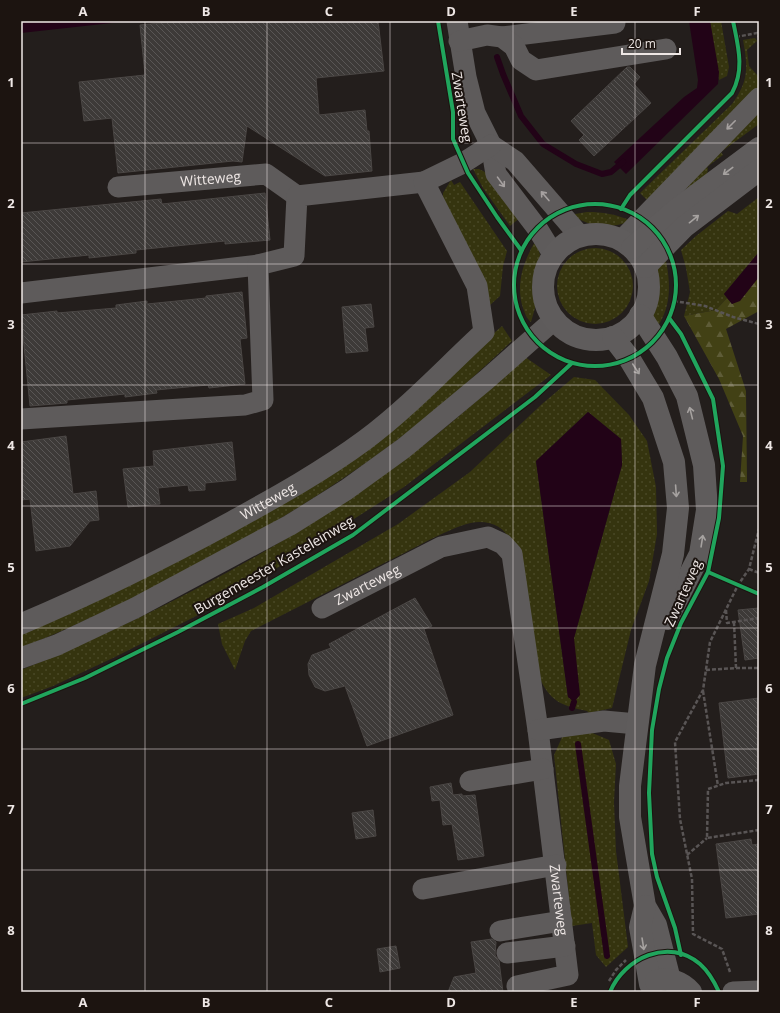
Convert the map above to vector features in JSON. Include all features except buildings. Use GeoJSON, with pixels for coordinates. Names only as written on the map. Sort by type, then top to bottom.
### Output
{"type":"FeatureCollection","features":[{"type":"Feature","properties":{"kind":"main road"},"geometry":{"type":"LineString","coordinates":[[627,244],[676,210],[759,148]]}},
{"type":"Feature","properties":{"kind":"main road"},"geometry":{"type":"LineString","coordinates":[[645,267],[684,227],[759,170]]}},
{"type":"Feature","properties":{"kind":"main road"},"geometry":{"type":"LineString","coordinates":[[598,233],[627,244],[639,256],[645,267],[649,283],[648,299],[640,315],[630,328],[613,337],[590,340],[575,336],[562,328],[554,320],[544,302],[542,285],[545,269],[553,254],[565,243],[580,236],[598,233]]}},
{"type":"Feature","properties":{"kind":"main road","name":"Zwarteweg"},"geometry":{"type":"LineString","coordinates":[[640,315],[666,357],[687,396],[704,465],[707,510],[700,554],[645,665]]}},
{"type":"Feature","properties":{"kind":"main road","name":"Zwarteweg"},"geometry":{"type":"LineString","coordinates":[[613,337],[629,358],[653,398],[674,462],[678,508],[673,554],[645,665],[630,786],[630,817],[645,906],[656,925],[654,985]]}},
{"type":"Feature","properties":{"kind":"main road"},"geometry":{"type":"LineString","coordinates":[[654,985],[681,984],[691,992]]}},
{"type":"Feature","properties":{"kind":"street","name":"Zwarteweg"},"geometry":{"type":"LineString","coordinates":[[456,21],[475,113],[492,145],[496,174],[537,228],[553,254]]}},
{"type":"Feature","properties":{"kind":"street"},"geometry":{"type":"LineString","coordinates":[[459,41],[487,35],[502,38],[615,23]]}},
{"type":"Feature","properties":{"kind":"street"},"geometry":{"type":"LineString","coordinates":[[502,38],[514,46],[521,60],[536,70],[666,49]]}},
{"type":"Feature","properties":{"kind":"street"},"geometry":{"type":"LineString","coordinates":[[627,244],[759,98]]}},
{"type":"Feature","properties":{"kind":"street","name":"Zwarteweg"},"geometry":{"type":"LineString","coordinates":[[492,145],[515,161],[580,236]]}},
{"type":"Feature","properties":{"kind":"street"},"geometry":{"type":"LineString","coordinates":[[21,293],[258,265],[294,256],[297,196],[424,182],[492,145]]}},
{"type":"Feature","properties":{"kind":"street","name":"Witteweg"},"geometry":{"type":"LineString","coordinates":[[118,187],[266,174],[297,196]]}},
{"type":"Feature","properties":{"kind":"street","name":"Witteweg"},"geometry":{"type":"LineString","coordinates":[[21,624],[81,599],[151,565],[278,496],[318,471],[365,440],[411,400],[484,332],[477,286],[424,182]]}},
{"type":"Feature","properties":{"kind":"street"},"geometry":{"type":"LineString","coordinates":[[21,419],[245,405],[263,400],[258,265]]}},
{"type":"Feature","properties":{"kind":"street","name":"Burgemeester Kasteleinweg"},"geometry":{"type":"LineString","coordinates":[[21,658],[57,645],[135,608],[290,525],[346,490],[404,448],[486,380],[554,320]]}},
{"type":"Feature","properties":{"kind":"street","name":"Zwarteweg"},"geometry":{"type":"LineString","coordinates":[[322,608],[441,547],[488,537],[502,544],[512,554],[556,865],[568,975],[517,986]]}},
{"type":"Feature","properties":{"kind":"street"},"geometry":{"type":"LineString","coordinates":[[538,730],[604,721],[637,724]]}},
{"type":"Feature","properties":{"kind":"street"},"geometry":{"type":"LineString","coordinates":[[470,781],[543,769]]}},
{"type":"Feature","properties":{"kind":"street"},"geometry":{"type":"LineString","coordinates":[[423,889],[556,865]]}},
{"type":"Feature","properties":{"kind":"street"},"geometry":{"type":"LineString","coordinates":[[500,931],[562,921]]}},
{"type":"Feature","properties":{"kind":"street"},"geometry":{"type":"LineString","coordinates":[[507,953],[565,946]]}},
{"type":"Feature","properties":{"kind":"street"},"geometry":{"type":"LineString","coordinates":[[734,992],[759,991]]}},
{"type":"Feature","properties":{"kind":"path"},"geometry":{"type":"LineString","coordinates":[[735,32],[737,44]]}},
{"type":"Feature","properties":{"kind":"path"},"geometry":{"type":"LineString","coordinates":[[736,37],[757,33],[759,37]]}},
{"type":"Feature","properties":{"kind":"path"},"geometry":{"type":"LineString","coordinates":[[672,306],[675,294]]}},
{"type":"Feature","properties":{"kind":"path"},"geometry":{"type":"LineString","coordinates":[[674,301],[705,306],[733,317],[759,324]]}},
{"type":"Feature","properties":{"kind":"path"},"geometry":{"type":"LineString","coordinates":[[718,786],[703,690],[710,642],[738,585],[749,569],[759,529]]}},
{"type":"Feature","properties":{"kind":"path"},"geometry":{"type":"LineString","coordinates":[[749,569],[759,573]]}},
{"type":"Feature","properties":{"kind":"path"},"geometry":{"type":"LineString","coordinates":[[732,583],[745,588]]}},
{"type":"Feature","properties":{"kind":"path"},"geometry":{"type":"LineString","coordinates":[[726,609],[728,623],[759,618]]}},
{"type":"Feature","properties":{"kind":"path"},"geometry":{"type":"LineString","coordinates":[[734,622],[736,668]]}},
{"type":"Feature","properties":{"kind":"path"},"geometry":{"type":"LineString","coordinates":[[706,670],[759,668]]}},
{"type":"Feature","properties":{"kind":"path"},"geometry":{"type":"LineString","coordinates":[[703,690],[675,742],[680,819],[692,879],[693,934],[722,949],[732,978],[734,992]]}},
{"type":"Feature","properties":{"kind":"path"},"geometry":{"type":"LineString","coordinates":[[708,838],[708,788],[759,780]]}},
{"type":"Feature","properties":{"kind":"path"},"geometry":{"type":"LineString","coordinates":[[687,855],[708,838],[759,830]]}},
{"type":"Feature","properties":{"kind":"path"},"geometry":{"type":"LineString","coordinates":[[603,978],[614,984],[620,975]]}},
{"type":"Feature","properties":{"kind":"shaded area"},"geometry":{"type":"Polygon","coordinates":[[[130,21],[21,33],[21,22],[130,21]]]}},
{"type":"Feature","properties":{"kind":"shaded area"},"geometry":{"type":"Polygon","coordinates":[[[689,21],[710,21],[719,72],[718,84],[626,174],[614,162],[684,97],[697,88],[698,80],[689,21]]]}},
{"type":"Feature","properties":{"kind":"shaded area"},"geometry":{"type":"Polygon","coordinates":[[[710,21],[721,21],[729,67],[727,76],[719,80],[710,21]]]}},
{"type":"Feature","properties":{"kind":"shaded area"},"geometry":{"type":"Polygon","coordinates":[[[755,38],[757,41],[747,50],[749,66],[759,77],[759,91],[650,203],[640,193],[732,104],[738,96],[746,74],[746,58],[743,40],[755,38]]]}},
{"type":"Feature","properties":{"kind":"shaded area"},"geometry":{"type":"Polygon","coordinates":[[[759,105],[759,124],[721,152],[723,155],[707,167],[706,180],[669,208],[759,105]]]}},
{"type":"Feature","properties":{"kind":"shaded area"},"geometry":{"type":"Polygon","coordinates":[[[473,169],[479,169],[489,174],[521,217],[510,226],[483,188],[473,169]]]}},
{"type":"Feature","properties":{"kind":"shaded area"},"geometry":{"type":"Polygon","coordinates":[[[451,180],[454,185],[460,182],[507,251],[503,266],[500,296],[489,306],[443,201],[443,193],[451,180]]]}},
{"type":"Feature","properties":{"kind":"shaded area"},"geometry":{"type":"Polygon","coordinates":[[[759,197],[759,252],[724,294],[727,298],[716,310],[684,316],[690,292],[681,250],[728,211],[737,214],[759,197]]]}},
{"type":"Feature","properties":{"kind":"shaded area"},"geometry":{"type":"Polygon","coordinates":[[[587,212],[609,214],[631,221],[624,224],[602,226],[588,223],[574,216],[575,214],[587,212]]]}},
{"type":"Feature","properties":{"kind":"shaded area"},"geometry":{"type":"Polygon","coordinates":[[[536,240],[540,255],[535,276],[535,308],[531,322],[523,308],[520,281],[528,256],[536,240]]]}},
{"type":"Feature","properties":{"kind":"shaded area"},"geometry":{"type":"Polygon","coordinates":[[[595,248],[609,251],[622,259],[630,272],[633,286],[630,300],[622,313],[609,321],[595,324],[581,321],[568,313],[560,300],[557,286],[560,272],[568,259],[581,251],[595,248]]]}},
{"type":"Feature","properties":{"kind":"shaded area"},"geometry":{"type":"Polygon","coordinates":[[[759,252],[759,277],[740,301],[732,304],[724,294],[759,252]]]}},
{"type":"Feature","properties":{"kind":"shaded area"},"geometry":{"type":"Polygon","coordinates":[[[666,261],[669,279],[667,305],[665,313],[656,329],[650,313],[655,293],[655,278],[657,267],[666,261]]]}},
{"type":"Feature","properties":{"kind":"shaded area"},"geometry":{"type":"Polygon","coordinates":[[[502,326],[512,341],[489,363],[417,425],[324,491],[226,550],[176,576],[125,602],[21,648],[21,634],[230,533],[477,348],[502,326]]]}},
{"type":"Feature","properties":{"kind":"shaded area"},"geometry":{"type":"Polygon","coordinates":[[[525,357],[551,375],[404,487],[224,602],[113,658],[53,686],[21,698],[21,670],[112,631],[200,587],[286,539],[369,485],[430,440],[469,408],[525,357]]]}},
{"type":"Feature","properties":{"kind":"shaded area"},"geometry":{"type":"Polygon","coordinates":[[[574,377],[595,380],[629,415],[647,441],[656,487],[657,534],[649,581],[631,630],[612,708],[589,713],[587,711],[565,705],[554,699],[545,688],[541,681],[511,541],[501,528],[486,522],[471,523],[450,530],[251,631],[245,641],[235,670],[222,644],[218,624],[254,608],[398,524],[470,472],[542,404],[574,377]],[[588,412],[536,461],[568,697],[574,701],[574,638],[622,465],[621,439],[588,412]]]}},
{"type":"Feature","properties":{"kind":"shaded area"},"geometry":{"type":"Polygon","coordinates":[[[588,412],[621,439],[622,465],[574,638],[580,695],[574,702],[568,697],[536,461],[588,412]]]}},
{"type":"Feature","properties":{"kind":"shaded area"},"geometry":{"type":"Polygon","coordinates":[[[590,732],[609,740],[616,764],[614,802],[616,851],[628,947],[606,967],[596,955],[592,923],[572,926],[554,755],[564,733],[590,732]]]}},
{"type":"Feature","properties":{"kind":"green space"},"geometry":{"type":"Polygon","coordinates":[[[759,275],[759,311],[726,329],[746,391],[747,482],[740,482],[743,436],[719,379],[684,316],[716,310],[727,298],[732,304],[759,275]]]}},
{"type":"Feature","properties":{"kind":"waterway"},"geometry":{"type":"LineString","coordinates":[[497,57],[521,116],[543,144],[576,164],[602,174],[611,172],[623,162]]}},
{"type":"Feature","properties":{"kind":"waterway"},"geometry":{"type":"LineString","coordinates":[[572,708],[574,702]]}},
{"type":"Feature","properties":{"kind":"waterway"},"geometry":{"type":"LineString","coordinates":[[578,744],[607,956]]}},
{"type":"Feature","properties":{"kind":"cycle path"},"geometry":{"type":"LineString","coordinates":[[438,21],[453,112],[453,139],[468,173],[521,250]]}},
{"type":"Feature","properties":{"kind":"cycle path"},"geometry":{"type":"LineString","coordinates":[[621,209],[630,195],[732,93],[736,84],[739,66],[738,48],[733,21]]}},
{"type":"Feature","properties":{"kind":"cycle path"},"geometry":{"type":"LineString","coordinates":[[595,204],[626,210],[640,218],[652,228],[662,240],[670,254],[676,285],[670,316],[662,330],[652,342],[640,352],[626,360],[595,366],[564,360],[550,352],[538,342],[528,330],[520,316],[514,285],[520,254],[528,240],[538,228],[550,218],[564,210],[595,204]]}},
{"type":"Feature","properties":{"kind":"cycle path"},"geometry":{"type":"LineString","coordinates":[[669,318],[681,334],[713,399],[723,466],[719,518],[708,572],[681,623],[667,658],[659,689],[652,730],[649,793],[652,854],[657,877],[675,928],[681,955]]}},
{"type":"Feature","properties":{"kind":"cycle path"},"geometry":{"type":"LineString","coordinates":[[21,704],[85,678],[178,632],[263,587],[353,535],[535,397],[572,363]]}},
{"type":"Feature","properties":{"kind":"cycle path"},"geometry":{"type":"LineString","coordinates":[[708,572],[759,594]]}},
{"type":"Feature","properties":{"kind":"cycle path"},"geometry":{"type":"LineString","coordinates":[[610,992],[626,969],[636,961],[649,955],[662,952],[675,952],[688,956],[700,964],[711,977],[719,992]]}}]}
